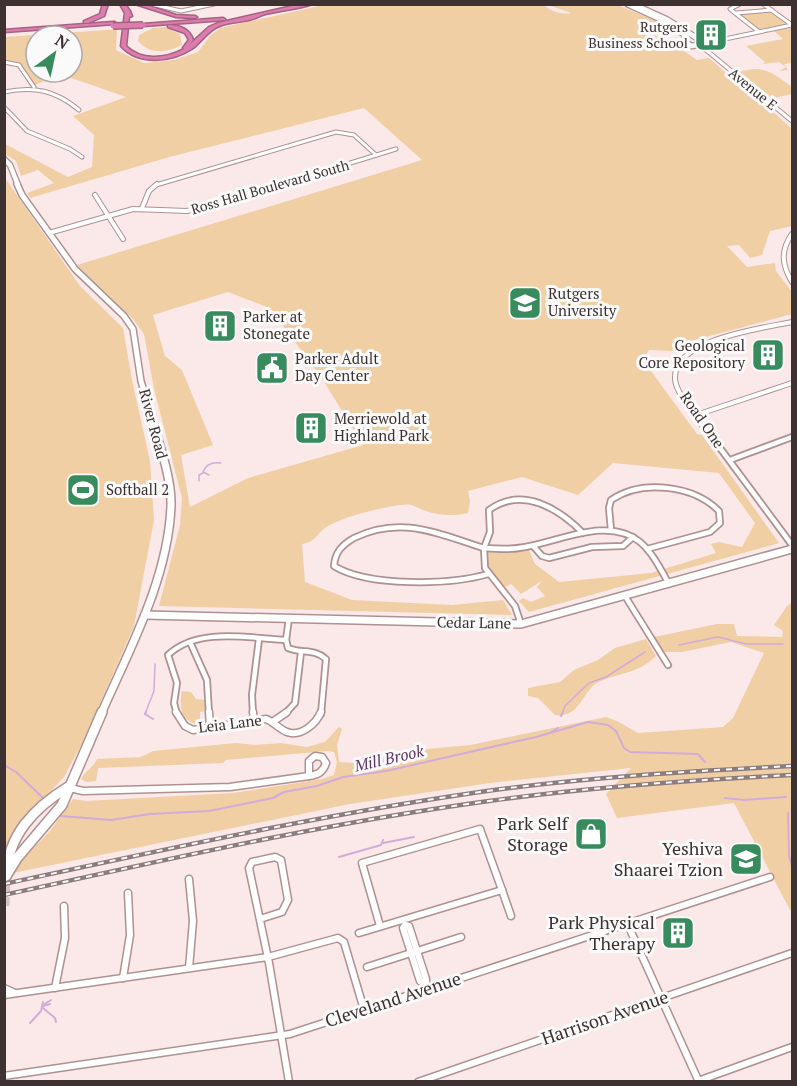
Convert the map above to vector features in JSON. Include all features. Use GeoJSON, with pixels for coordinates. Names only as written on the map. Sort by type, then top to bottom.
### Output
{"type":"FeatureCollection","features":[{"type":"Feature","properties":{"kind":"highway"},"geometry":{"type":"LineString","coordinates":[[73,24],[95,19],[105,11],[106,4]]}},
{"type":"Feature","properties":{"kind":"highway"},"geometry":{"type":"LineString","coordinates":[[122,4],[128,11],[130,19],[127,43],[134,52],[147,55],[168,54],[184,48],[191,40],[189,34],[180,29],[143,24]]}},
{"type":"Feature","properties":{"kind":"highway"},"geometry":{"type":"LineString","coordinates":[[136,4],[176,16],[208,17]]}},
{"type":"Feature","properties":{"kind":"highway"},"geometry":{"type":"LineString","coordinates":[[143,24],[294,4]]}},
{"type":"Feature","properties":{"kind":"highway"},"geometry":{"type":"LineString","coordinates":[[128,11],[123,46],[134,55],[152,58],[180,53],[190,48],[207,31],[216,26],[310,4]]}},
{"type":"Feature","properties":{"kind":"highway"},"geometry":{"type":"LineString","coordinates":[[84,26],[143,24],[260,15]]}},
{"type":"Feature","properties":{"kind":"highway"},"geometry":{"type":"LineString","coordinates":[[4,32],[113,25]]}},
{"type":"Feature","properties":{"kind":"highway"},"geometry":{"type":"LineString","coordinates":[[4,32],[24,30]]}},
{"type":"Feature","properties":{"kind":"street"},"geometry":{"type":"LineString","coordinates":[[151,4],[178,11],[214,4]]}},
{"type":"Feature","properties":{"kind":"street"},"geometry":{"type":"LineString","coordinates":[[740,4],[730,8],[758,31]]}},
{"type":"Feature","properties":{"kind":"street"},"geometry":{"type":"LineString","coordinates":[[757,11],[761,8],[761,4],[792,25]]}},
{"type":"Feature","properties":{"kind":"street","name":"Avenue E"},"geometry":{"type":"LineString","coordinates":[[630,5],[669,23],[683,33],[684,43],[713,56]]}},
{"type":"Feature","properties":{"kind":"street","name":"Avenue E"},"geometry":{"type":"LineString","coordinates":[[630,5],[666,19],[699,41],[713,56],[792,121]]}},
{"type":"Feature","properties":{"kind":"street"},"geometry":{"type":"LineString","coordinates":[[736,13],[772,10]]}},
{"type":"Feature","properties":{"kind":"street"},"geometry":{"type":"LineString","coordinates":[[684,39],[709,40],[792,25]]}},
{"type":"Feature","properties":{"kind":"street"},"geometry":{"type":"LineString","coordinates":[[692,46],[699,41]]}},
{"type":"Feature","properties":{"kind":"street"},"geometry":{"type":"LineString","coordinates":[[4,63],[19,65],[34,87]]}},
{"type":"Feature","properties":{"kind":"street"},"geometry":{"type":"LineString","coordinates":[[4,92],[34,87],[57,94],[79,110]]}},
{"type":"Feature","properties":{"kind":"street"},"geometry":{"type":"LineString","coordinates":[[4,107],[27,131],[70,149],[82,157]]}},
{"type":"Feature","properties":{"kind":"street"},"geometry":{"type":"LineString","coordinates":[[49,233],[142,208],[149,191],[158,183],[336,132],[346,132],[357,136],[376,155]]}},
{"type":"Feature","properties":{"kind":"street","name":"Ross Hall Boulevard South"},"geometry":{"type":"LineString","coordinates":[[142,208],[169,213],[187,212],[396,149]]}},
{"type":"Feature","properties":{"kind":"street","name":"River Road"},"geometry":{"type":"LineString","coordinates":[[4,159],[10,165],[22,195],[80,275],[124,316],[135,336],[141,381],[163,458],[171,505],[164,552],[145,615],[68,787],[68,796],[55,815],[18,857],[6,876],[7,855],[15,836],[37,811],[68,787]]}},
{"type":"Feature","properties":{"kind":"street"},"geometry":{"type":"LineString","coordinates":[[95,195],[123,239]]}},
{"type":"Feature","properties":{"kind":"street"},"geometry":{"type":"LineString","coordinates":[[792,234],[783,248],[782,256],[792,282]]}},
{"type":"Feature","properties":{"kind":"street","name":"Road One"},"geometry":{"type":"LineString","coordinates":[[792,322],[701,345],[683,355],[678,362],[675,377],[681,393],[696,415],[792,547]]}},
{"type":"Feature","properties":{"kind":"street"},"geometry":{"type":"LineString","coordinates":[[696,415],[792,382]]}},
{"type":"Feature","properties":{"kind":"street"},"geometry":{"type":"LineString","coordinates":[[730,460],[792,437]]}},
{"type":"Feature","properties":{"kind":"street"},"geometry":{"type":"LineString","coordinates":[[611,530],[609,504],[615,496],[629,489],[692,493],[708,499],[719,511],[720,523],[710,532],[647,549]]}},
{"type":"Feature","properties":{"kind":"street"},"geometry":{"type":"LineString","coordinates":[[521,624],[514,606],[488,574],[483,562],[484,548],[490,532],[489,510],[496,505],[523,498],[530,499],[570,520],[582,533]]}},
{"type":"Feature","properties":{"kind":"street"},"geometry":{"type":"LineString","coordinates":[[488,574],[449,581],[381,579],[342,572],[332,562],[335,552],[348,541],[366,534],[404,526],[484,548],[508,551],[534,547],[582,533],[611,530],[633,537],[647,549],[669,584]]}},
{"type":"Feature","properties":{"kind":"street"},"geometry":{"type":"LineString","coordinates":[[534,547],[542,556],[549,558],[588,548],[618,547],[626,544],[633,537]]}},
{"type":"Feature","properties":{"kind":"street","name":"Cedar Lane"},"geometry":{"type":"LineString","coordinates":[[145,615],[521,624],[669,584],[792,547]]}},
{"type":"Feature","properties":{"kind":"street"},"geometry":{"type":"LineString","coordinates":[[625,596],[668,665]]}},
{"type":"Feature","properties":{"kind":"street"},"geometry":{"type":"LineString","coordinates":[[210,728],[207,680],[190,642],[207,638],[286,640],[289,618]]}},
{"type":"Feature","properties":{"kind":"street"},"geometry":{"type":"LineString","coordinates":[[254,721],[252,695],[259,639]]}},
{"type":"Feature","properties":{"kind":"street","name":"Leia Lane"},"geometry":{"type":"LineString","coordinates":[[190,642],[174,648],[168,655],[177,683],[174,703],[177,715],[185,726],[193,730],[266,719],[274,721],[283,730],[298,732],[317,721],[321,714],[325,657],[318,652],[288,648],[286,640]]}},
{"type":"Feature","properties":{"kind":"street"},"geometry":{"type":"LineString","coordinates":[[274,721],[291,710],[295,703],[301,651]]}},
{"type":"Feature","properties":{"kind":"street"},"geometry":{"type":"LineString","coordinates":[[68,787],[83,791],[230,787],[309,776]]}},
{"type":"Feature","properties":{"kind":"street"},"geometry":{"type":"LineString","coordinates":[[380,926],[362,863],[480,829],[511,916]]}},
{"type":"Feature","properties":{"kind":"street"},"geometry":{"type":"LineString","coordinates":[[260,918],[282,912],[288,900],[281,860],[275,857],[252,862],[249,868],[255,906],[260,918],[268,957],[279,1035],[289,1082]]}},
{"type":"Feature","properties":{"kind":"street","name":"Cleveland Avenue"},"geometry":{"type":"LineString","coordinates":[[4,1076],[290,1034],[425,987],[628,925],[770,877]]}},
{"type":"Feature","properties":{"kind":"street"},"geometry":{"type":"LineString","coordinates":[[189,879],[193,921],[189,968]]}},
{"type":"Feature","properties":{"kind":"street"},"geometry":{"type":"LineString","coordinates":[[359,933],[380,926],[404,923],[502,890]]}},
{"type":"Feature","properties":{"kind":"street"},"geometry":{"type":"LineString","coordinates":[[123,978],[130,935],[128,893]]}},
{"type":"Feature","properties":{"kind":"street"},"geometry":{"type":"LineString","coordinates":[[55,988],[65,938],[64,906]]}},
{"type":"Feature","properties":{"kind":"street"},"geometry":{"type":"LineString","coordinates":[[404,923],[409,926],[414,953],[426,980],[425,987]]}},
{"type":"Feature","properties":{"kind":"street"},"geometry":{"type":"LineString","coordinates":[[628,925],[698,1081],[792,1047]]}},
{"type":"Feature","properties":{"kind":"street"},"geometry":{"type":"LineString","coordinates":[[4,995],[268,957],[338,938],[344,942],[362,1003]]}},
{"type":"Feature","properties":{"kind":"street"},"geometry":{"type":"LineString","coordinates":[[367,967],[461,938]]}},
{"type":"Feature","properties":{"kind":"street","name":"Harrison Avenue"},"geometry":{"type":"LineString","coordinates":[[418,1082],[792,953]]}},
{"type":"Feature","properties":{"kind":"street"},"geometry":{"type":"LineString","coordinates":[[4,988],[18,994]]}},
{"type":"Feature","properties":{"kind":"shaded area","name":"Rutgers University"},"geometry":{"type":"Polygon","coordinates":[[[542,4],[556,12],[571,13],[548,5],[618,5],[668,27],[659,30],[663,35],[651,34],[671,42],[697,60],[709,58],[739,84],[738,87],[762,102],[792,129],[792,226],[770,231],[762,255],[750,258],[739,245],[727,246],[747,267],[775,263],[776,271],[792,292],[792,314],[691,341],[672,351],[649,350],[643,360],[697,434],[702,435],[779,543],[529,612],[519,601],[523,598],[531,602],[545,596],[537,587],[542,581],[521,594],[511,584],[501,589],[485,568],[484,548],[528,548],[535,564],[559,582],[651,573],[716,553],[711,544],[719,542],[742,547],[755,523],[719,473],[613,463],[578,495],[522,477],[468,491],[470,501],[468,513],[441,515],[411,505],[391,507],[336,522],[311,541],[302,544],[305,582],[352,600],[452,605],[503,600],[512,615],[159,606],[180,525],[182,498],[154,389],[144,334],[133,319],[77,265],[422,160],[364,108],[173,156],[30,198],[27,193],[54,183],[38,170],[21,176],[16,161],[5,154],[5,144],[68,177],[92,167],[94,135],[73,116],[126,97],[84,82],[84,32],[121,29],[117,30],[116,50],[144,63],[174,60],[198,52],[210,36],[220,28],[324,5],[542,4]],[[228,292],[153,315],[165,356],[182,370],[213,445],[181,455],[190,507],[248,478],[363,445],[323,380],[270,308],[228,292]]]}},
{"type":"Feature","properties":{"kind":"shaded area"},"geometry":{"type":"Polygon","coordinates":[[[767,10],[789,24],[759,29],[740,15],[767,10]]]}},
{"type":"Feature","properties":{"kind":"shaded area"},"geometry":{"type":"Polygon","coordinates":[[[165,27],[180,34],[182,45],[170,50],[153,51],[138,41],[139,35],[153,28],[165,27]]]}},
{"type":"Feature","properties":{"kind":"shaded area"},"geometry":{"type":"Polygon","coordinates":[[[792,28],[792,63],[784,64],[786,67],[779,62],[763,64],[765,62],[746,46],[783,39],[774,31],[792,28]]]}},
{"type":"Feature","properties":{"kind":"shaded area","name":"Rutgers University"},"geometry":{"type":"Polygon","coordinates":[[[24,36],[24,70],[19,63],[5,61],[4,37],[24,36]]]}},
{"type":"Feature","properties":{"kind":"shaded area"},"geometry":{"type":"Polygon","coordinates":[[[753,69],[764,70],[779,78],[792,87],[792,94],[769,99],[737,72],[753,69]]]}},
{"type":"Feature","properties":{"kind":"shaded area"},"geometry":{"type":"Polygon","coordinates":[[[5,178],[80,286],[123,328],[150,461],[154,520],[134,626],[85,738],[64,777],[17,828],[5,854],[5,178]]]}},
{"type":"Feature","properties":{"kind":"shaded area"},"geometry":{"type":"Polygon","coordinates":[[[792,603],[792,909],[790,910],[734,803],[617,818],[606,794],[631,768],[490,783],[350,804],[13,873],[22,860],[50,831],[73,799],[86,801],[233,793],[322,779],[334,775],[337,762],[334,752],[327,751],[226,760],[223,763],[98,768],[96,781],[86,782],[81,779],[97,759],[141,757],[153,751],[236,743],[255,745],[281,743],[307,747],[325,742],[339,727],[342,729],[337,745],[339,762],[369,764],[405,751],[470,745],[606,717],[638,733],[723,727],[733,718],[764,653],[731,642],[682,652],[663,652],[654,637],[717,624],[734,624],[737,636],[782,637],[783,631],[774,625],[787,606],[792,603]]]}},
{"type":"Feature","properties":{"kind":"shaded area"},"geometry":{"type":"Polygon","coordinates":[[[646,639],[656,656],[642,667],[597,683],[570,713],[555,715],[538,698],[528,696],[528,688],[560,682],[574,670],[598,660],[615,648],[646,639]]]}},
{"type":"Feature","properties":{"kind":"shaded area"},"geometry":{"type":"Polygon","coordinates":[[[182,691],[191,692],[196,699],[205,700],[206,711],[200,712],[200,724],[185,718],[181,708],[182,691]]]}},
{"type":"Feature","properties":{"kind":"waterway"},"geometry":{"type":"LineString","coordinates":[[209,475],[203,472],[206,467],[213,463],[221,463]]}},
{"type":"Feature","properties":{"kind":"waterway"},"geometry":{"type":"LineString","coordinates":[[199,481],[199,475],[203,473]]}},
{"type":"Feature","properties":{"kind":"waterway"},"geometry":{"type":"LineString","coordinates":[[679,645],[718,637],[746,644],[783,644]]}},
{"type":"Feature","properties":{"kind":"waterway"},"geometry":{"type":"LineString","coordinates":[[562,714],[565,706],[589,683],[606,677],[645,652]]}},
{"type":"Feature","properties":{"kind":"waterway"},"geometry":{"type":"LineString","coordinates":[[145,714],[154,691],[155,664]]}},
{"type":"Feature","properties":{"kind":"waterway"},"geometry":{"type":"LineString","coordinates":[[145,714],[153,719]]}},
{"type":"Feature","properties":{"kind":"waterway","name":"Mill Brook"},"geometry":{"type":"LineString","coordinates":[[61,816],[111,820],[150,814],[209,811],[273,798],[284,792],[317,786],[343,777],[386,771],[536,737],[588,722],[608,725],[616,731],[624,748],[630,752],[698,754],[705,762]]}},
{"type":"Feature","properties":{"kind":"waterway","name":"Mill Brook"},"geometry":{"type":"LineString","coordinates":[[551,732],[558,728]]}},
{"type":"Feature","properties":{"kind":"waterway","name":"Mill Brook"},"geometry":{"type":"LineString","coordinates":[[4,765],[16,772],[44,799]]}},
{"type":"Feature","properties":{"kind":"waterway","name":"Mill Brook"},"geometry":{"type":"LineString","coordinates":[[725,798],[744,800],[786,797]]}},
{"type":"Feature","properties":{"kind":"waterway","name":"Mill Brook"},"geometry":{"type":"LineString","coordinates":[[788,813],[789,856],[792,866]]}},
{"type":"Feature","properties":{"kind":"waterway"},"geometry":{"type":"LineString","coordinates":[[383,843],[414,837]]}},
{"type":"Feature","properties":{"kind":"waterway"},"geometry":{"type":"LineString","coordinates":[[339,857],[381,845],[383,840]]}},
{"type":"Feature","properties":{"kind":"waterway"},"geometry":{"type":"LineString","coordinates":[[43,1005],[51,1000]]}},
{"type":"Feature","properties":{"kind":"waterway"},"geometry":{"type":"LineString","coordinates":[[30,1023],[41,1011],[43,1002]]}},
{"type":"Feature","properties":{"kind":"waterway"},"geometry":{"type":"LineString","coordinates":[[43,1006],[50,1004]]}},
{"type":"Feature","properties":{"kind":"waterway"},"geometry":{"type":"LineString","coordinates":[[43,1008],[55,1018],[56,1022]]}},
{"type":"Feature","properties":{"kind":"tunnel"},"geometry":{"type":"LineString","coordinates":[[5,906],[6,876]]}},
{"type":"Feature","properties":{"kind":"railway"},"geometry":{"type":"LineString","coordinates":[[4,884],[248,832],[432,799],[531,785],[605,778],[792,766]]}},
{"type":"Feature","properties":{"kind":"railway"},"geometry":{"type":"LineString","coordinates":[[4,895],[246,843],[428,810],[603,788],[792,775]]}},
{"type":"Feature","properties":{"kind":"place","name":"Rutgers Business School"},"geometry":{"type":"Point","coordinates":[711,35]}},
{"type":"Feature","properties":{"kind":"place","name":"Rutgers University"},"geometry":{"type":"Point","coordinates":[525,303]}},
{"type":"Feature","properties":{"kind":"place","name":"Parker at Stonegate"},"geometry":{"type":"Point","coordinates":[220,326]}},
{"type":"Feature","properties":{"kind":"place","name":"Geological Core Repository"},"geometry":{"type":"Point","coordinates":[768,355]}},
{"type":"Feature","properties":{"kind":"place","name":"Parker Adult Day Center"},"geometry":{"type":"Point","coordinates":[272,368]}},
{"type":"Feature","properties":{"kind":"place","name":"Merriewold at Highland Park"},"geometry":{"type":"Point","coordinates":[311,428]}},
{"type":"Feature","properties":{"kind":"place","name":"Softball 2"},"geometry":{"type":"Point","coordinates":[83,490]}},
{"type":"Feature","properties":{"kind":"place","name":"Park Self Storage"},"geometry":{"type":"Point","coordinates":[591,834]}},
{"type":"Feature","properties":{"kind":"place","name":"Yeshiva Shaarei Tzion"},"geometry":{"type":"Point","coordinates":[746,859]}},
{"type":"Feature","properties":{"kind":"place","name":"Park Physical Therapy"},"geometry":{"type":"Point","coordinates":[678,933]}}]}
